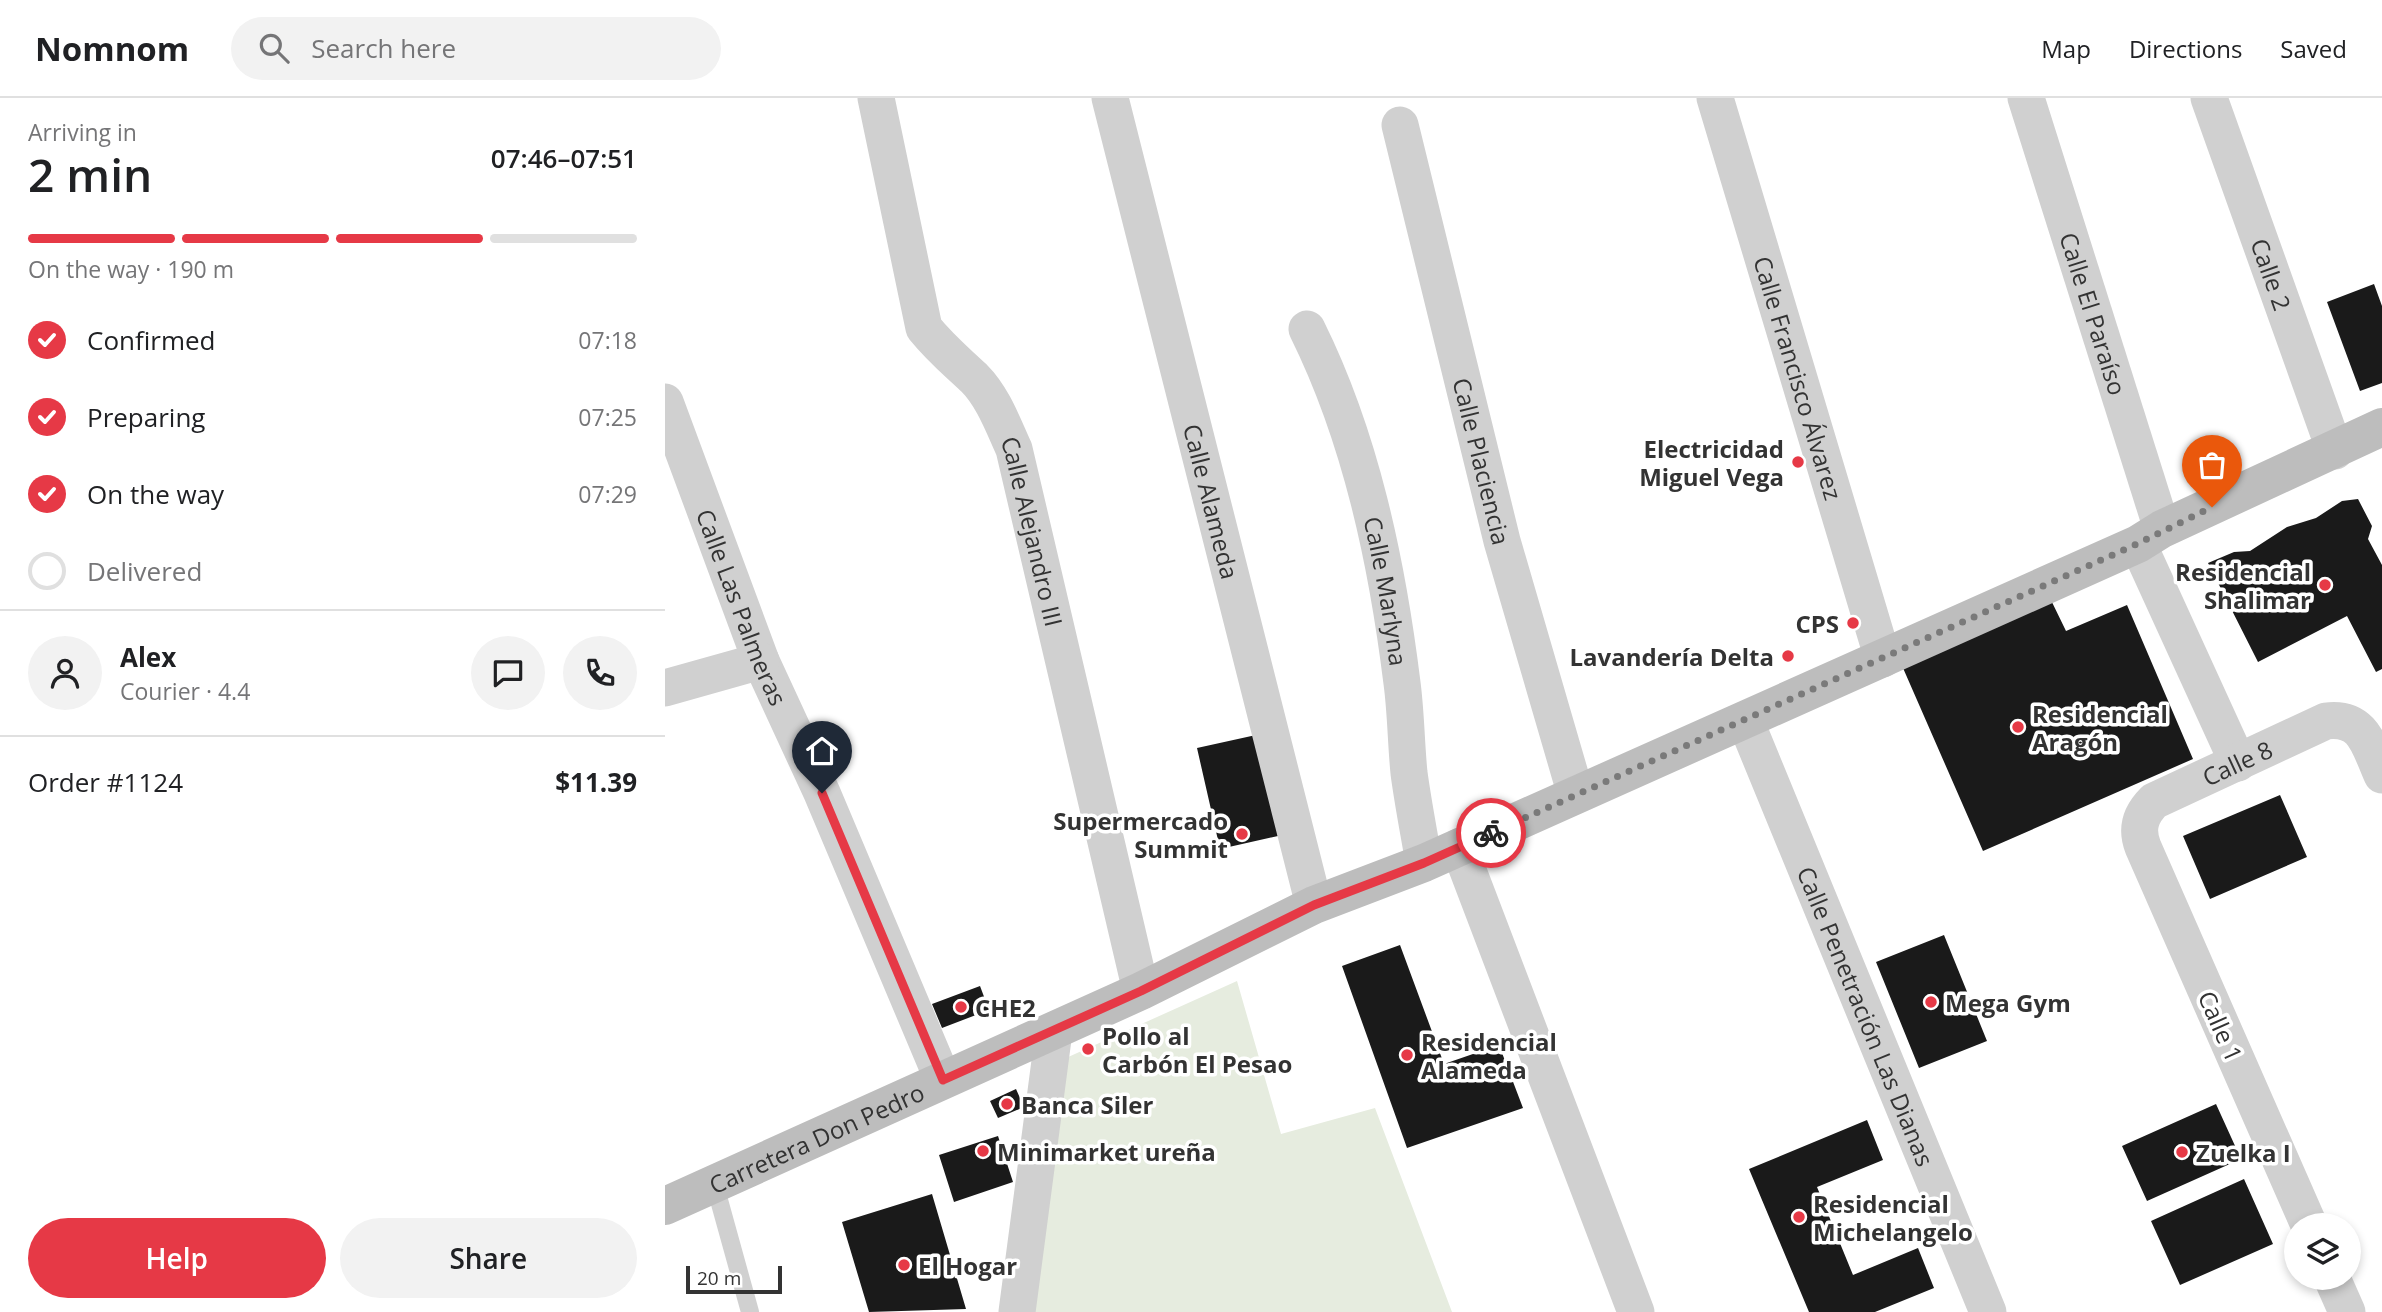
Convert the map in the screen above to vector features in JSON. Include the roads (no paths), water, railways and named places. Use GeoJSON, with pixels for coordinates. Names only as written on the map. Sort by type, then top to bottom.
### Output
{"type":"FeatureCollection","features":[{"type":"Feature","properties":{"kind":"street","name":"Calle Alejandro III"},"geometry":{"type":"LineString","coordinates":[[876,98],[925,328],[946,355],[975,379],[996,410],[1014,449],[1141,991]]}},
{"type":"Feature","properties":{"kind":"street","name":"Calle Alameda"},"geometry":{"type":"LineString","coordinates":[[1110,98],[1314,905]]}},
{"type":"Feature","properties":{"kind":"street","name":"Calle Francisco Álvarez"},"geometry":{"type":"LineString","coordinates":[[1715,98],[1883,659]]}},
{"type":"Feature","properties":{"kind":"street","name":"Calle El Paraíso"},"geometry":{"type":"LineString","coordinates":[[2025,98],[2150,537],[2238,763]]}},
{"type":"Feature","properties":{"kind":"street","name":"Calle 2"},"geometry":{"type":"LineString","coordinates":[[2209,98],[2335,451]]}},
{"type":"Feature","properties":{"kind":"street","name":"Calle Placiencia"},"geometry":{"type":"LineString","coordinates":[[1400,125],[1502,541],[1576,795]]}},
{"type":"Feature","properties":{"kind":"street","name":"Calle Marlyna"},"geometry":{"type":"LineString","coordinates":[[1307,328],[1330,376],[1359,462],[1385,577],[1402,683],[1409,774],[1424,863]]}},
{"type":"Feature","properties":{"kind":"street","name":"Calle Las Palmeras"},"geometry":{"type":"LineString","coordinates":[[665,402],[761,661],[822,793],[943,1080]]}},
{"type":"Feature","properties":{"kind":"street","name":"Carretera Don Pedro"},"geometry":{"type":"LineString","coordinates":[[665,1206],[1141,991],[1314,905],[1424,863],[1883,659],[2382,427]]}},
{"type":"Feature","properties":{"kind":"street"},"geometry":{"type":"LineString","coordinates":[[665,688],[761,661]]}},
{"type":"Feature","properties":{"kind":"street","name":"Calle Penetración Las Dianas"},"geometry":{"type":"LineString","coordinates":[[1745,720],[1988,1312]]}},
{"type":"Feature","properties":{"kind":"street","name":"Calle 8"},"geometry":{"type":"LineString","coordinates":[[2140,825],[2143,812],[2154,801],[2326,721],[2348,721],[2364,734],[2382,775]]}},
{"type":"Feature","properties":{"kind":"street","name":"Calle 1"},"geometry":{"type":"LineString","coordinates":[[2140,825],[2143,847],[2304,1213]]}},
{"type":"Feature","properties":{"kind":"street"},"geometry":{"type":"LineString","coordinates":[[1458,847],[1636,1312]]}},
{"type":"Feature","properties":{"kind":"street"},"geometry":{"type":"LineString","coordinates":[[1017,1312],[1054,1031]]}},
{"type":"Feature","properties":{"kind":"street"},"geometry":{"type":"LineString","coordinates":[[2337,1290],[2347,1312]]}},
{"type":"Feature","properties":{"kind":"lane"},"geometry":{"type":"LineString","coordinates":[[714,1182],[750,1312]]}},
{"type":"Feature","properties":{"kind":"place","name":"Electricidad Miguel Vega"},"geometry":{"type":"Point","coordinates":[1798,462]}},
{"type":"Feature","properties":{"kind":"place","name":"Residencial Shalimar"},"geometry":{"type":"Point","coordinates":[2325,585]}},
{"type":"Feature","properties":{"kind":"place","name":"CPS"},"geometry":{"type":"Point","coordinates":[1853,623]}},
{"type":"Feature","properties":{"kind":"place","name":"Lavandería Delta"},"geometry":{"type":"Point","coordinates":[1788,656]}},
{"type":"Feature","properties":{"kind":"place","name":"Residencial Aragón"},"geometry":{"type":"Point","coordinates":[2018,727]}},
{"type":"Feature","properties":{"kind":"place","name":"Supermercado Summit"},"geometry":{"type":"Point","coordinates":[1242,834]}},
{"type":"Feature","properties":{"kind":"place","name":"Mega Gym"},"geometry":{"type":"Point","coordinates":[1931,1002]}},
{"type":"Feature","properties":{"kind":"place","name":"CHE2"},"geometry":{"type":"Point","coordinates":[961,1007]}},
{"type":"Feature","properties":{"kind":"place","name":"Pollo al Carbón El Pesao"},"geometry":{"type":"Point","coordinates":[1088,1049]}},
{"type":"Feature","properties":{"kind":"place","name":"Residencial Alameda"},"geometry":{"type":"Point","coordinates":[1407,1055]}},
{"type":"Feature","properties":{"kind":"place","name":"Banca Siler"},"geometry":{"type":"Point","coordinates":[1007,1104]}},
{"type":"Feature","properties":{"kind":"place","name":"Minimarket ureña"},"geometry":{"type":"Point","coordinates":[983,1151]}},
{"type":"Feature","properties":{"kind":"place","name":"Zuelka I"},"geometry":{"type":"Point","coordinates":[2182,1152]}},
{"type":"Feature","properties":{"kind":"place","name":"Residencial Michelangelo"},"geometry":{"type":"Point","coordinates":[1799,1217]}},
{"type":"Feature","properties":{"kind":"place","name":"El Hogar"},"geometry":{"type":"Point","coordinates":[904,1265]}}]}
